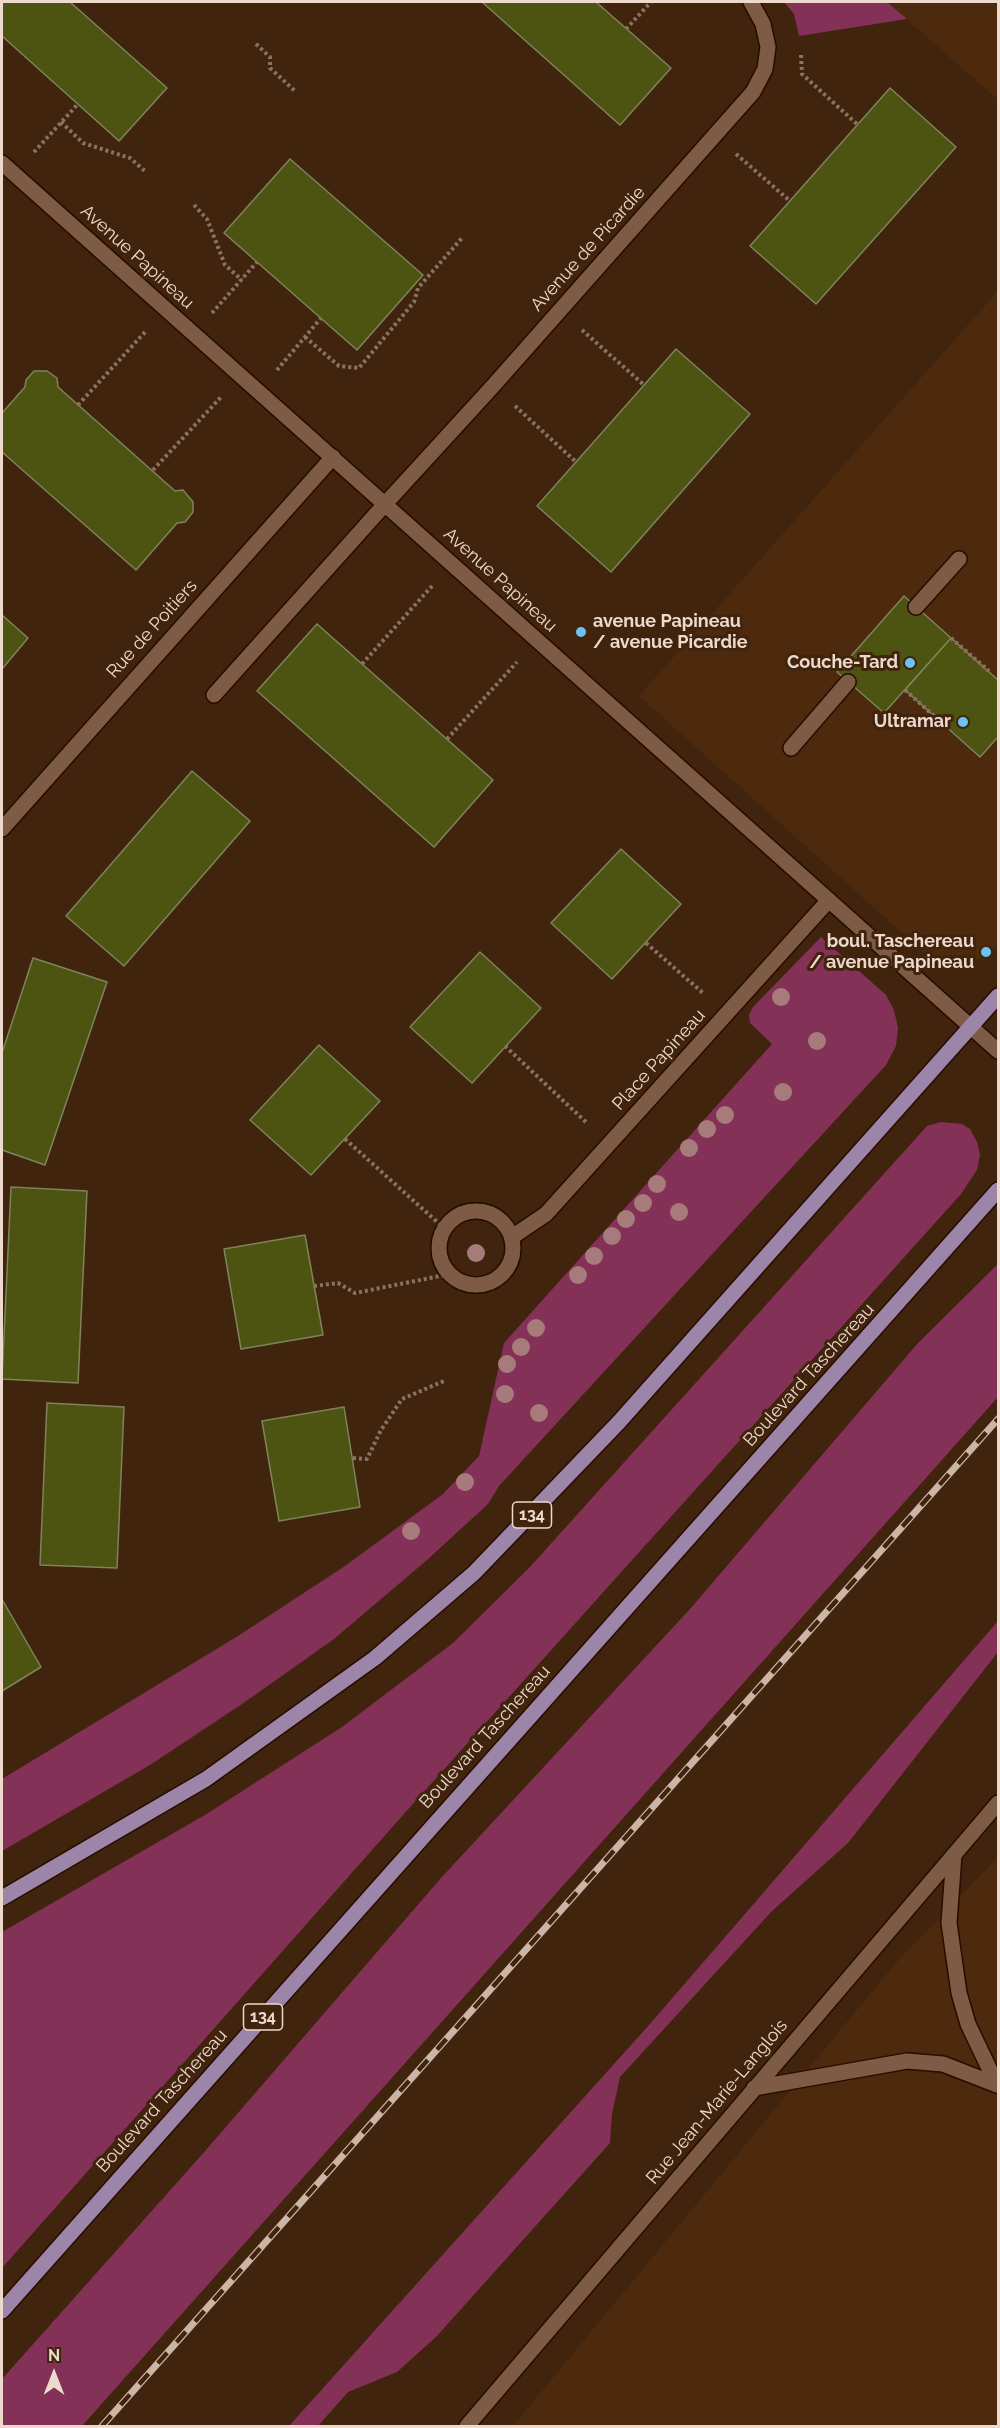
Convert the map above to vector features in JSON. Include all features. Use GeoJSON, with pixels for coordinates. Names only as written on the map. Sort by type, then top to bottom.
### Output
{"type":"FeatureCollection","features":[{"type":"Feature","properties":{"kind":"main road","name":"134"},"geometry":{"type":"LineString","coordinates":[[2,1898],[206,1779],[375,1658],[465,1581],[619,1422],[999,996]]}},
{"type":"Feature","properties":{"kind":"main road","name":"Boulevard Taschereau"},"geometry":{"type":"LineString","coordinates":[[2,2311],[999,1190]]}},
{"type":"Feature","properties":{"kind":"street","name":"Avenue de Picardie"},"geometry":{"type":"LineString","coordinates":[[214,695],[494,386],[753,92],[765,69],[768,47],[764,24],[751,2]]}},
{"type":"Feature","properties":{"kind":"street","name":"Avenue Papineau"},"geometry":{"type":"LineString","coordinates":[[2,163],[999,1051]]}},
{"type":"Feature","properties":{"kind":"street","name":"Rue de Poitiers"},"geometry":{"type":"LineString","coordinates":[[2,829],[333,457]]}},
{"type":"Feature","properties":{"kind":"street"},"geometry":{"type":"LineString","coordinates":[[916,607],[959,559]]}},
{"type":"Feature","properties":{"kind":"street"},"geometry":{"type":"LineString","coordinates":[[791,748],[848,682]]}},
{"type":"Feature","properties":{"kind":"street","name":"Place Papineau"},"geometry":{"type":"LineString","coordinates":[[512,1237],[546,1214],[829,900]]}},
{"type":"Feature","properties":{"kind":"street"},"geometry":{"type":"LineString","coordinates":[[474,1212],[497,1218],[512,1237],[514,1249],[511,1261],[496,1280],[484,1285],[472,1285],[450,1274],[440,1253],[445,1229],[453,1220],[474,1212]]}},
{"type":"Feature","properties":{"kind":"street","name":"Rue Jean-Marie-Langlois"},"geometry":{"type":"LineString","coordinates":[[467,2427],[999,1803]]}},
{"type":"Feature","properties":{"kind":"street"},"geometry":{"type":"LineString","coordinates":[[954,1856],[949,1902],[952,1954],[968,2024],[998,2086]]}},
{"type":"Feature","properties":{"kind":"street"},"geometry":{"type":"LineString","coordinates":[[754,2088],[907,2061],[943,2064],[998,2086]]}},
{"type":"Feature","properties":{"kind":"path"},"geometry":{"type":"LineString","coordinates":[[627,29],[651,2]]}},
{"type":"Feature","properties":{"kind":"path"},"geometry":{"type":"LineString","coordinates":[[256,44],[270,57],[270,68],[295,91]]}},
{"type":"Feature","properties":{"kind":"path"},"geometry":{"type":"LineString","coordinates":[[801,55],[802,74],[858,125]]}},
{"type":"Feature","properties":{"kind":"path"},"geometry":{"type":"LineString","coordinates":[[14,174],[78,104]]}},
{"type":"Feature","properties":{"kind":"path"},"geometry":{"type":"LineString","coordinates":[[62,122],[83,143],[130,158],[145,171]]}},
{"type":"Feature","properties":{"kind":"path"},"geometry":{"type":"LineString","coordinates":[[715,135],[790,201]]}},
{"type":"Feature","properties":{"kind":"path"},"geometry":{"type":"LineString","coordinates":[[194,205],[207,219],[225,265],[242,280]]}},
{"type":"Feature","properties":{"kind":"path"},"geometry":{"type":"LineString","coordinates":[[305,337],[339,366],[359,369],[414,302],[418,288],[462,238]]}},
{"type":"Feature","properties":{"kind":"path"},"geometry":{"type":"LineString","coordinates":[[195,334],[257,262]]}},
{"type":"Feature","properties":{"kind":"path"},"geometry":{"type":"LineString","coordinates":[[78,405],[166,309]]}},
{"type":"Feature","properties":{"kind":"path"},"geometry":{"type":"LineString","coordinates":[[560,311],[644,385]]}},
{"type":"Feature","properties":{"kind":"path"},"geometry":{"type":"LineString","coordinates":[[259,391],[321,318]]}},
{"type":"Feature","properties":{"kind":"path"},"geometry":{"type":"LineString","coordinates":[[153,470],[241,375]]}},
{"type":"Feature","properties":{"kind":"path"},"geometry":{"type":"LineString","coordinates":[[494,386],[576,462]]}},
{"type":"Feature","properties":{"kind":"path"},"geometry":{"type":"LineString","coordinates":[[362,664],[453,563]]}},
{"type":"Feature","properties":{"kind":"path"},"geometry":{"type":"LineString","coordinates":[[951,638],[989,671]]}},
{"type":"Feature","properties":{"kind":"path"},"geometry":{"type":"LineString","coordinates":[[447,739],[538,640]]}},
{"type":"Feature","properties":{"kind":"path"},"geometry":{"type":"LineString","coordinates":[[905,690],[942,723]]}},
{"type":"Feature","properties":{"kind":"path"},"geometry":{"type":"LineString","coordinates":[[646,943],[727,1013]]}},
{"type":"Feature","properties":{"kind":"path"},"geometry":{"type":"LineString","coordinates":[[505,1047],[610,1144]]}},
{"type":"Feature","properties":{"kind":"path"},"geometry":{"type":"LineString","coordinates":[[345,1139],[445,1229]]}},
{"type":"Feature","properties":{"kind":"path"},"geometry":{"type":"LineString","coordinates":[[314,1286],[338,1283],[355,1293],[450,1274]]}},
{"type":"Feature","properties":{"kind":"path"},"geometry":{"type":"LineString","coordinates":[[352,1458],[367,1459],[381,1430],[402,1399],[444,1381]]}},
{"type":"Feature","properties":{"kind":"shaded area"},"geometry":{"type":"Polygon","coordinates":[[[784,2],[887,2],[907,19],[799,36],[794,14],[784,2]]]}},
{"type":"Feature","properties":{"kind":"shaded area"},"geometry":{"type":"Polygon","coordinates":[[[887,2],[998,2],[998,100],[928,38],[887,2]]]}},
{"type":"Feature","properties":{"kind":"shaded area"},"geometry":{"type":"Polygon","coordinates":[[[998,291],[998,944],[990,954],[973,961],[939,960],[923,952],[639,696],[998,291]]]}},
{"type":"Feature","properties":{"kind":"shaded area"},"geometry":{"type":"Polygon","coordinates":[[[821,937],[886,995],[894,1010],[898,1028],[896,1046],[886,1065],[499,1486],[488,1504],[427,1560],[334,1639],[245,1702],[150,1765],[2,1851],[2,1779],[238,1636],[345,1566],[443,1494],[479,1456],[504,1343],[772,1044],[750,1023],[749,1015],[753,1007],[821,937]]]}},
{"type":"Feature","properties":{"kind":"shaded area"},"geometry":{"type":"Polygon","coordinates":[[[941,1122],[962,1124],[970,1129],[977,1142],[980,1155],[977,1170],[961,1194],[403,1815],[2,2268],[2,1932],[205,1815],[342,1727],[453,1643],[529,1568],[927,1126],[941,1122]]]}},
{"type":"Feature","properties":{"kind":"shaded area"},"geometry":{"type":"Polygon","coordinates":[[[998,1264],[998,1397],[82,2426],[2,2426],[2,2379],[206,2150],[441,1878],[690,1609],[918,1343],[998,1264]]]}},
{"type":"Feature","properties":{"kind":"shaded area"},"geometry":{"type":"Polygon","coordinates":[[[998,1621],[998,1652],[848,1843],[772,1911],[620,2077],[612,2114],[610,2143],[436,2337],[397,2372],[348,2392],[318,2426],[289,2426],[649,2025],[998,1621]]]}},
{"type":"Feature","properties":{"kind":"shaded area"},"geometry":{"type":"Polygon","coordinates":[[[998,1857],[998,2426],[513,2426],[894,1965],[998,1857]]]}},
{"type":"Feature","properties":{"kind":"building"},"geometry":{"type":"Polygon","coordinates":[[[2,2],[70,2],[167,88],[119,141],[2,36],[2,2]]]}},
{"type":"Feature","properties":{"kind":"building"},"geometry":{"type":"Polygon","coordinates":[[[482,2],[596,2],[671,68],[620,125],[482,2]]]}},
{"type":"Feature","properties":{"kind":"building"},"geometry":{"type":"Polygon","coordinates":[[[890,88],[956,147],[816,304],[750,246],[890,88]]]}},
{"type":"Feature","properties":{"kind":"building"},"geometry":{"type":"Polygon","coordinates":[[[290,159],[423,275],[357,350],[224,233],[290,159]]]}},
{"type":"Feature","properties":{"kind":"building"},"geometry":{"type":"Polygon","coordinates":[[[676,349],[750,414],[611,572],[537,506],[676,349]]]}},
{"type":"Feature","properties":{"kind":"building"},"geometry":{"type":"Polygon","coordinates":[[[34,371],[47,371],[57,378],[58,387],[175,491],[183,490],[193,502],[193,512],[185,522],[177,523],[136,570],[2,452],[2,413],[25,387],[26,380],[34,371]]]}},
{"type":"Feature","properties":{"kind":"building"},"geometry":{"type":"Polygon","coordinates":[[[904,596],[951,638],[884,713],[837,672],[904,596]]]}},
{"type":"Feature","properties":{"kind":"building"},"geometry":{"type":"Polygon","coordinates":[[[2,615],[28,638],[2,669],[2,615]]]}},
{"type":"Feature","properties":{"kind":"building"},"geometry":{"type":"Polygon","coordinates":[[[317,624],[493,780],[434,847],[257,691],[317,624]]]}},
{"type":"Feature","properties":{"kind":"building"},"geometry":{"type":"Polygon","coordinates":[[[951,638],[998,680],[998,737],[980,757],[905,690],[951,638]]]}},
{"type":"Feature","properties":{"kind":"building"},"geometry":{"type":"Polygon","coordinates":[[[192,771],[250,821],[124,966],[66,916],[192,771]]]}},
{"type":"Feature","properties":{"kind":"building"},"geometry":{"type":"Polygon","coordinates":[[[621,849],[681,904],[612,979],[551,923],[621,849]]]}},
{"type":"Feature","properties":{"kind":"building"},"geometry":{"type":"Polygon","coordinates":[[[480,952],[541,1008],[472,1083],[410,1027],[480,952]]]}},
{"type":"Feature","properties":{"kind":"building"},"geometry":{"type":"Polygon","coordinates":[[[33,958],[107,982],[45,1165],[2,1150],[2,1053],[33,958]]]}},
{"type":"Feature","properties":{"kind":"building"},"geometry":{"type":"Polygon","coordinates":[[[319,1045],[380,1101],[311,1175],[250,1120],[319,1045]]]}},
{"type":"Feature","properties":{"kind":"building"},"geometry":{"type":"Polygon","coordinates":[[[11,1187],[87,1191],[78,1383],[2,1379],[11,1187]]]}},
{"type":"Feature","properties":{"kind":"building"},"geometry":{"type":"Polygon","coordinates":[[[305,1235],[323,1335],[241,1349],[224,1249],[305,1235]]]}},
{"type":"Feature","properties":{"kind":"building"},"geometry":{"type":"Polygon","coordinates":[[[47,1403],[124,1407],[117,1568],[40,1565],[47,1403]]]}},
{"type":"Feature","properties":{"kind":"building"},"geometry":{"type":"Polygon","coordinates":[[[344,1407],[360,1507],[279,1521],[262,1421],[344,1407]]]}},
{"type":"Feature","properties":{"kind":"building"},"geometry":{"type":"Polygon","coordinates":[[[2,1602],[41,1667],[2,1691],[2,1602]]]}},
{"type":"Feature","properties":{"kind":"railway"},"geometry":{"type":"LineString","coordinates":[[102,2426],[998,1419]]}},
{"type":"Feature","properties":{"kind":"place","name":"avenue Papineau / avenue Picardie"},"geometry":{"type":"Point","coordinates":[581,632]}},
{"type":"Feature","properties":{"kind":"place","name":"Couche-Tard"},"geometry":{"type":"Point","coordinates":[910,663]}},
{"type":"Feature","properties":{"kind":"place","name":"Ultramar"},"geometry":{"type":"Point","coordinates":[963,722]}},
{"type":"Feature","properties":{"kind":"place","name":"boul. Taschereau / avenue Papineau"},"geometry":{"type":"Point","coordinates":[986,952]}}]}
